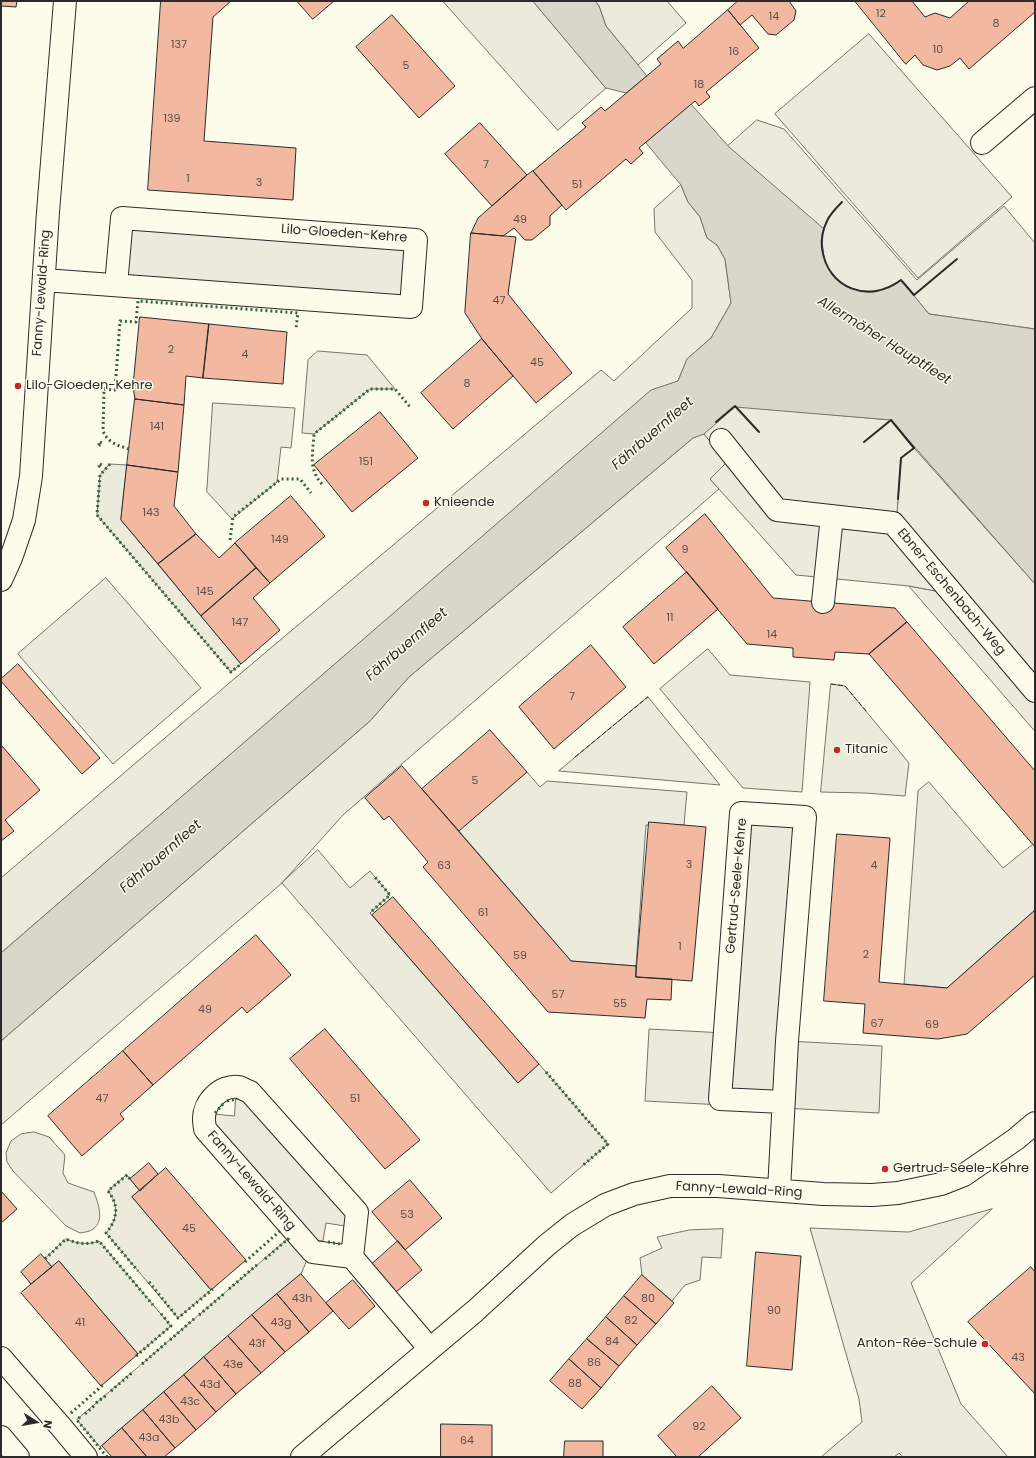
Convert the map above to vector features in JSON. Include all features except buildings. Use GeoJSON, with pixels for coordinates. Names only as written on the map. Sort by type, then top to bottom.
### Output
{"type":"FeatureCollection","features":[{"type":"Feature","properties":{"kind":"street","name":"Fanny-Lewald-Ring"},"geometry":{"type":"LineString","coordinates":[[1,580],[11,558],[24,520],[31,476],[48,212],[65,1]]}},
{"type":"Feature","properties":{"kind":"street"},"geometry":{"type":"LineString","coordinates":[[982,143],[1035,98]]}},
{"type":"Feature","properties":{"kind":"street","name":"Lilo-Gloeden-Kehre"},"geometry":{"type":"LineString","coordinates":[[44,280],[411,307],[416,240],[122,218],[116,285]]}},
{"type":"Feature","properties":{"kind":"street","name":"Ebner-Eschenbach-Weg"},"geometry":{"type":"LineString","coordinates":[[721,440],[777,510],[893,523],[1035,692]]}},
{"type":"Feature","properties":{"kind":"street"},"geometry":{"type":"LineString","coordinates":[[823,602],[832,516]]}},
{"type":"Feature","properties":{"kind":"street","name":"Gertrud-Seele-Kehre"},"geometry":{"type":"LineString","coordinates":[[779,1190],[783,1135],[783,1102],[805,817],[742,813],[720,1099],[783,1102]]}},
{"type":"Feature","properties":{"kind":"street","name":"Fanny-Lewald-Ring"},"geometry":{"type":"LineString","coordinates":[[238,1087],[250,1092],[357,1212],[352,1257],[313,1252],[205,1129],[203,1120],[206,1107],[216,1094],[226,1088],[238,1087]]}},
{"type":"Feature","properties":{"kind":"street","name":"Fanny-Lewald-Ring"},"geometry":{"type":"LineString","coordinates":[[302,1457],[475,1311],[566,1230],[605,1204],[634,1194],[670,1186],[718,1186],[823,1194],[898,1193],[942,1184],[964,1175],[1016,1139],[1035,1123]]}},
{"type":"Feature","properties":{"kind":"street"},"geometry":{"type":"LineString","coordinates":[[352,1257],[430,1349]]}},
{"type":"Feature","properties":{"kind":"street"},"geometry":{"type":"LineString","coordinates":[[1,1358],[86,1457]]}},
{"type":"Feature","properties":{"kind":"street"},"geometry":{"type":"LineString","coordinates":[[1,1437],[18,1457]]}},
{"type":"Feature","properties":{"kind":"shaded area"},"geometry":{"type":"Polygon","coordinates":[[[443,1],[533,1],[606,88],[558,130],[443,1]]]}},
{"type":"Feature","properties":{"kind":"shaded area"},"geometry":{"type":"Polygon","coordinates":[[[595,1],[667,1],[686,23],[638,65],[606,26],[599,6],[595,1]]]}},
{"type":"Feature","properties":{"kind":"shaded area"},"geometry":{"type":"Polygon","coordinates":[[[869,34],[1012,197],[918,278],[775,114],[869,34]]]}},
{"type":"Feature","properties":{"kind":"shaded area"},"geometry":{"type":"Polygon","coordinates":[[[757,120],[784,129],[917,280],[1004,206],[1035,243],[1035,329],[929,314],[901,280],[886,288],[869,292],[854,289],[839,282],[833,277],[827,267],[822,241],[728,146],[757,120]]]}},
{"type":"Feature","properties":{"kind":"shaded area"},"geometry":{"type":"Polygon","coordinates":[[[681,185],[688,202],[700,217],[707,238],[717,245],[725,259],[731,303],[711,338],[687,359],[678,381],[651,391],[1,953],[1,878],[234,679],[601,370],[614,381],[692,308],[692,280],[655,232],[654,209],[681,185]]]}},
{"type":"Feature","properties":{"kind":"shaded area"},"geometry":{"type":"Polygon","coordinates":[[[122,218],[416,240],[411,307],[116,285],[122,218]]]}},
{"type":"Feature","properties":{"kind":"shaded area"},"geometry":{"type":"Polygon","coordinates":[[[318,351],[367,355],[395,389],[370,389],[314,434],[302,433],[308,360],[318,351]]]}},
{"type":"Feature","properties":{"kind":"shaded area"},"geometry":{"type":"Polygon","coordinates":[[[213,403],[295,408],[291,448],[281,447],[277,482],[232,519],[207,492],[213,403]]]}},
{"type":"Feature","properties":{"kind":"shaded area"},"geometry":{"type":"Polygon","coordinates":[[[735,406],[891,420],[914,448],[901,458],[897,513],[1035,674],[1035,702],[941,592],[909,586],[796,575],[710,479],[727,462],[704,434],[735,406]]]}},
{"type":"Feature","properties":{"kind":"shaded area"},"geometry":{"type":"Polygon","coordinates":[[[704,434],[727,462],[710,479],[719,489],[343,815],[282,883],[1,1125],[1,1041],[370,721],[409,677],[693,438],[704,434]]]}},
{"type":"Feature","properties":{"kind":"shaded area"},"geometry":{"type":"Polygon","coordinates":[[[914,448],[1035,584],[1035,674],[897,513],[901,458],[914,448]]]}},
{"type":"Feature","properties":{"kind":"shaded area"},"geometry":{"type":"Polygon","coordinates":[[[110,464],[127,465],[121,520],[241,664],[231,672],[97,515],[100,475],[110,464]]]}},
{"type":"Feature","properties":{"kind":"shaded area"},"geometry":{"type":"Polygon","coordinates":[[[106,578],[201,688],[113,764],[18,654],[106,578]]]}},
{"type":"Feature","properties":{"kind":"shaded area"},"geometry":{"type":"Polygon","coordinates":[[[909,586],[941,592],[1035,702],[1035,731],[909,586]]]}},
{"type":"Feature","properties":{"kind":"shaded area"},"geometry":{"type":"Polygon","coordinates":[[[708,649],[730,675],[810,682],[802,792],[743,788],[660,689],[708,649]]]}},
{"type":"Feature","properties":{"kind":"shaded area"},"geometry":{"type":"Polygon","coordinates":[[[831,684],[845,686],[909,763],[905,796],[821,792],[831,684]]]}},
{"type":"Feature","properties":{"kind":"shaded area"},"geometry":{"type":"Polygon","coordinates":[[[648,697],[720,785],[559,771],[648,697]]]}},
{"type":"Feature","properties":{"kind":"shaded area"},"geometry":{"type":"Polygon","coordinates":[[[527,772],[540,787],[547,781],[687,792],[684,825],[646,825],[636,966],[571,961],[459,831],[527,772]]]}},
{"type":"Feature","properties":{"kind":"shaded area"},"geometry":{"type":"Polygon","coordinates":[[[929,782],[1003,868],[1033,844],[1035,847],[1035,910],[947,988],[904,984],[918,791],[929,782]]]}},
{"type":"Feature","properties":{"kind":"shaded area"},"geometry":{"type":"Polygon","coordinates":[[[741,813],[805,817],[788,1041],[882,1046],[879,1113],[645,1101],[649,1029],[725,1033],[741,813]]]}},
{"type":"Feature","properties":{"kind":"shaded area"},"geometry":{"type":"Polygon","coordinates":[[[318,850],[350,888],[370,871],[390,895],[370,913],[518,1083],[539,1064],[608,1144],[551,1193],[282,883],[318,850]]]}},
{"type":"Feature","properties":{"kind":"shaded area"},"geometry":{"type":"Polygon","coordinates":[[[236,1099],[243,1099],[346,1216],[345,1226],[326,1223],[323,1241],[312,1240],[214,1127],[214,1114],[234,1116],[236,1099]]]}},
{"type":"Feature","properties":{"kind":"shaded area"},"geometry":{"type":"Polygon","coordinates":[[[34,1132],[49,1137],[65,1155],[63,1173],[68,1183],[94,1192],[99,1206],[100,1217],[97,1226],[92,1230],[80,1233],[66,1226],[13,1171],[7,1162],[6,1153],[11,1141],[21,1134],[34,1132]]]}},
{"type":"Feature","properties":{"kind":"shaded area"},"geometry":{"type":"Polygon","coordinates":[[[127,1175],[140,1191],[132,1197],[211,1290],[178,1318],[106,1233],[113,1222],[116,1212],[112,1196],[108,1191],[127,1175]]]}},
{"type":"Feature","properties":{"kind":"shaded area"},"geometry":{"type":"Polygon","coordinates":[[[992,1209],[911,1283],[961,1404],[1008,1457],[903,1457],[899,1453],[894,1457],[821,1457],[862,1422],[859,1399],[810,1228],[908,1232],[992,1209]]]}},
{"type":"Feature","properties":{"kind":"shaded area"},"geometry":{"type":"Polygon","coordinates":[[[723,1229],[721,1258],[702,1257],[700,1280],[685,1285],[672,1301],[642,1275],[640,1258],[662,1248],[657,1237],[689,1230],[723,1229]]]}},
{"type":"Feature","properties":{"kind":"shaded area"},"geometry":{"type":"Polygon","coordinates":[[[66,1239],[82,1243],[99,1241],[171,1326],[138,1354],[59,1261],[52,1267],[45,1259],[66,1239]]]}},
{"type":"Feature","properties":{"kind":"shaded area"},"geometry":{"type":"Polygon","coordinates":[[[288,1239],[307,1260],[301,1274],[100,1447],[77,1420],[288,1239]]]}},
{"type":"Feature","properties":{"kind":"water"},"geometry":{"type":"Polygon","coordinates":[[[533,1],[595,1],[599,6],[606,26],[647,76],[626,93],[606,88],[533,1]]]}},
{"type":"Feature","properties":{"kind":"water"},"geometry":{"type":"Polygon","coordinates":[[[691,104],[728,146],[824,229],[824,258],[833,275],[839,281],[857,290],[871,292],[884,289],[901,280],[929,314],[1035,329],[1035,584],[891,420],[735,407],[704,434],[693,438],[409,677],[370,721],[1,1041],[1,953],[651,390],[678,381],[687,359],[711,338],[731,303],[725,259],[717,245],[707,238],[700,217],[688,202],[681,185],[646,143],[691,104]]]}},
{"type":"Feature","properties":{"kind":"hedge"},"geometry":{"type":"LineString","coordinates":[[129,449],[110,441],[103,431],[104,389],[115,390],[120,321],[136,322],[138,301],[298,313],[296,328]]}},
{"type":"Feature","properties":{"kind":"hedge"},"geometry":{"type":"LineString","coordinates":[[322,484],[313,467],[312,454],[314,434],[370,389],[395,389],[410,407]]}},
{"type":"Feature","properties":{"kind":"hedge"},"geometry":{"type":"LineString","coordinates":[[100,442],[102,443],[100,445],[99,444],[100,442]]}},
{"type":"Feature","properties":{"kind":"hedge"},"geometry":{"type":"LineString","coordinates":[[100,464],[102,465],[101,467],[99,466],[100,464]]}},
{"type":"Feature","properties":{"kind":"hedge"},"geometry":{"type":"LineString","coordinates":[[110,464],[100,475],[97,515],[231,672],[241,664]]}},
{"type":"Feature","properties":{"kind":"hedge"},"geometry":{"type":"LineString","coordinates":[[230,540],[233,517],[281,479],[300,479],[311,493]]}},
{"type":"Feature","properties":{"kind":"hedge"},"geometry":{"type":"LineString","coordinates":[[372,911],[390,895],[374,876]]}},
{"type":"Feature","properties":{"kind":"hedge"},"geometry":{"type":"LineString","coordinates":[[546,1072],[608,1144],[582,1166]]}},
{"type":"Feature","properties":{"kind":"hedge"},"geometry":{"type":"LineString","coordinates":[[227,1101],[236,1099]]}},
{"type":"Feature","properties":{"kind":"hedge"},"geometry":{"type":"LineString","coordinates":[[215,1113],[223,1104]]}},
{"type":"Feature","properties":{"kind":"hedge"},"geometry":{"type":"LineString","coordinates":[[130,1179],[127,1175],[108,1191],[112,1196],[116,1212],[113,1222],[106,1233],[138,1271]]}},
{"type":"Feature","properties":{"kind":"hedge"},"geometry":{"type":"LineString","coordinates":[[245,1262],[281,1230],[280,1229]]}},
{"type":"Feature","properties":{"kind":"hedge"},"geometry":{"type":"LineString","coordinates":[[45,1259],[66,1239],[82,1243],[99,1241],[153,1305]]}},
{"type":"Feature","properties":{"kind":"hedge"},"geometry":{"type":"LineString","coordinates":[[265,1259],[288,1239],[290,1241]]}},
{"type":"Feature","properties":{"kind":"hedge"},"geometry":{"type":"LineString","coordinates":[[328,1242],[340,1244]]}},
{"type":"Feature","properties":{"kind":"hedge"},"geometry":{"type":"LineString","coordinates":[[229,1289],[259,1263]]}},
{"type":"Feature","properties":{"kind":"hedge"},"geometry":{"type":"LineString","coordinates":[[149,1282],[178,1318],[213,1289]]}},
{"type":"Feature","properties":{"kind":"hedge"},"geometry":{"type":"LineString","coordinates":[[199,1315],[225,1293]]}},
{"type":"Feature","properties":{"kind":"hedge"},"geometry":{"type":"LineString","coordinates":[[136,1356],[171,1326],[159,1311]]}},
{"type":"Feature","properties":{"kind":"hedge"},"geometry":{"type":"LineString","coordinates":[[170,1340],[195,1318]]}},
{"type":"Feature","properties":{"kind":"hedge"},"geometry":{"type":"LineString","coordinates":[[142,1364],[166,1343]]}},
{"type":"Feature","properties":{"kind":"hedge"},"geometry":{"type":"LineString","coordinates":[[111,1391],[133,1372]]}},
{"type":"Feature","properties":{"kind":"hedge"},"geometry":{"type":"LineString","coordinates":[[71,1413],[104,1384]]}},
{"type":"Feature","properties":{"kind":"hedge"},"geometry":{"type":"LineString","coordinates":[[96,1403],[108,1394]]}},
{"type":"Feature","properties":{"kind":"hedge"},"geometry":{"type":"LineString","coordinates":[[85,1414],[95,1405]]}},
{"type":"Feature","properties":{"kind":"hedge"},"geometry":{"type":"LineString","coordinates":[[80,1417],[77,1420],[107,1457]]}},
{"type":"Feature","properties":{"kind":"fence"},"geometry":{"type":"LineString","coordinates":[[831,684],[845,686],[867,712]]}},
{"type":"Feature","properties":{"kind":"fence"},"geometry":{"type":"LineString","coordinates":[[575,757],[648,697]]}},
{"type":"Feature","properties":{"kind":"wall"},"geometry":{"type":"LineString","coordinates":[[842,202],[828,218],[823,231],[822,248],[826,262],[832,274],[851,288],[863,291],[876,291],[889,287],[901,280],[914,295],[957,259]]}},
{"type":"Feature","properties":{"kind":"wall"},"geometry":{"type":"LineString","coordinates":[[716,422],[735,406],[759,432]]}},
{"type":"Feature","properties":{"kind":"wall"},"geometry":{"type":"LineString","coordinates":[[864,442],[891,420],[914,448],[901,458],[898,499]]}},
{"type":"Feature","properties":{"kind":"place","name":"Lilo-Gloeden-Kehre"},"geometry":{"type":"Point","coordinates":[18,386]}},
{"type":"Feature","properties":{"kind":"place","name":"Knieende"},"geometry":{"type":"Point","coordinates":[426,503]}},
{"type":"Feature","properties":{"kind":"place","name":"Titanic"},"geometry":{"type":"Point","coordinates":[837,750]}},
{"type":"Feature","properties":{"kind":"place","name":"Gertrud-Seele-Kehre"},"geometry":{"type":"Point","coordinates":[885,1169]}},
{"type":"Feature","properties":{"kind":"place","name":"Anton-Rée-Schule"},"geometry":{"type":"Point","coordinates":[985,1344]}},
{"type":"Feature","properties":{"kind":"water label","name":"Allermöher Hauptfleet"},"geometry":{"type":"Point","coordinates":[884,341]}},
{"type":"Feature","properties":{"kind":"water label","name":"Fährbuernfleet"},"geometry":{"type":"Point","coordinates":[653,434]}},
{"type":"Feature","properties":{"kind":"water label","name":"Fährbuernfleet"},"geometry":{"type":"Point","coordinates":[407,645]}},
{"type":"Feature","properties":{"kind":"water label","name":"Fährbuernfleet"},"geometry":{"type":"Point","coordinates":[161,857]}}]}
